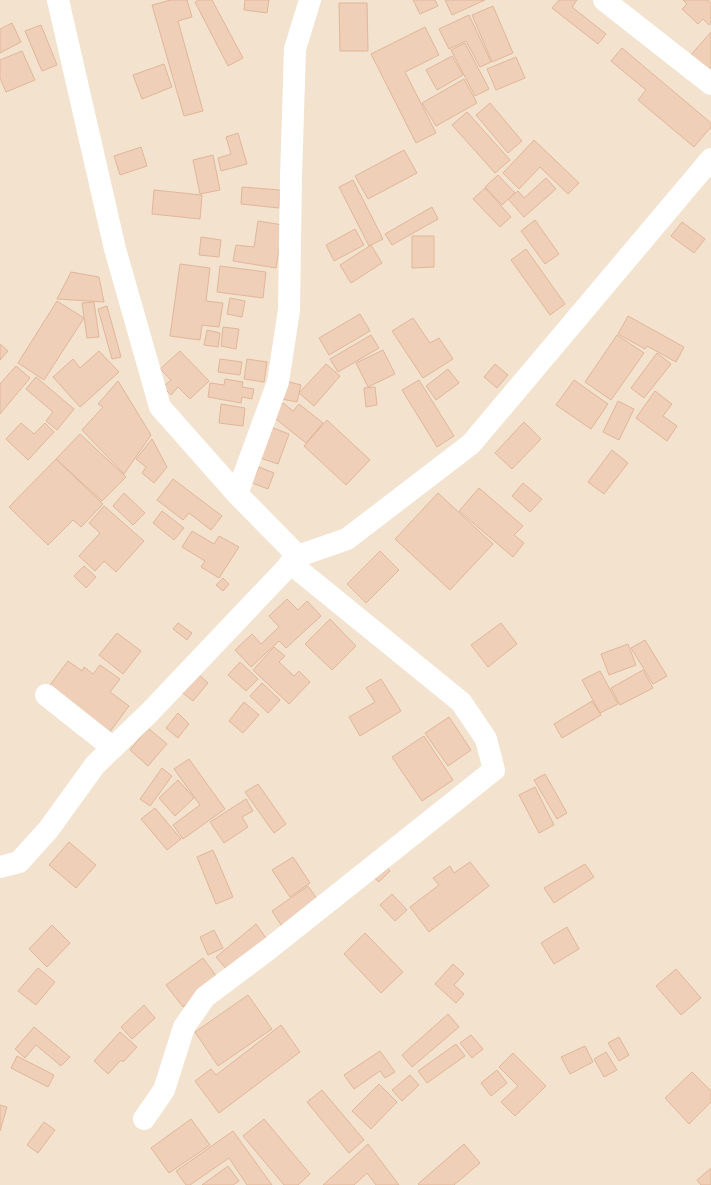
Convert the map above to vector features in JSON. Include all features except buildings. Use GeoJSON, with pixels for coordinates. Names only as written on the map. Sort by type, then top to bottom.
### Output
{"type":"FeatureCollection","features":[{"type":"Feature","properties":{"kind":"street"},"geometry":{"type":"LineString","coordinates":[[58,0],[115,249],[160,407],[294,559],[461,702],[486,739],[494,770],[269,949],[204,997],[184,1027],[164,1090],[144,1119]]}},
{"type":"Feature","properties":{"kind":"street"},"geometry":{"type":"LineString","coordinates":[[237,494],[278,382],[289,310],[295,49],[310,0]]}},
{"type":"Feature","properties":{"kind":"street"},"geometry":{"type":"LineString","coordinates":[[604,0],[711,84]]}},
{"type":"Feature","properties":{"kind":"street"},"geometry":{"type":"LineString","coordinates":[[0,867],[19,862],[48,830],[95,765],[154,707],[294,559],[347,539],[471,444],[711,159]]}},
{"type":"Feature","properties":{"kind":"street"},"geometry":{"type":"LineString","coordinates":[[46,695],[112,748]]}},
{"type":"Feature","properties":{"kind":"shaded area"},"geometry":{"type":"Polygon","coordinates":[[[0,0],[711,0],[711,1185],[0,1185],[0,0]]]}}]}
